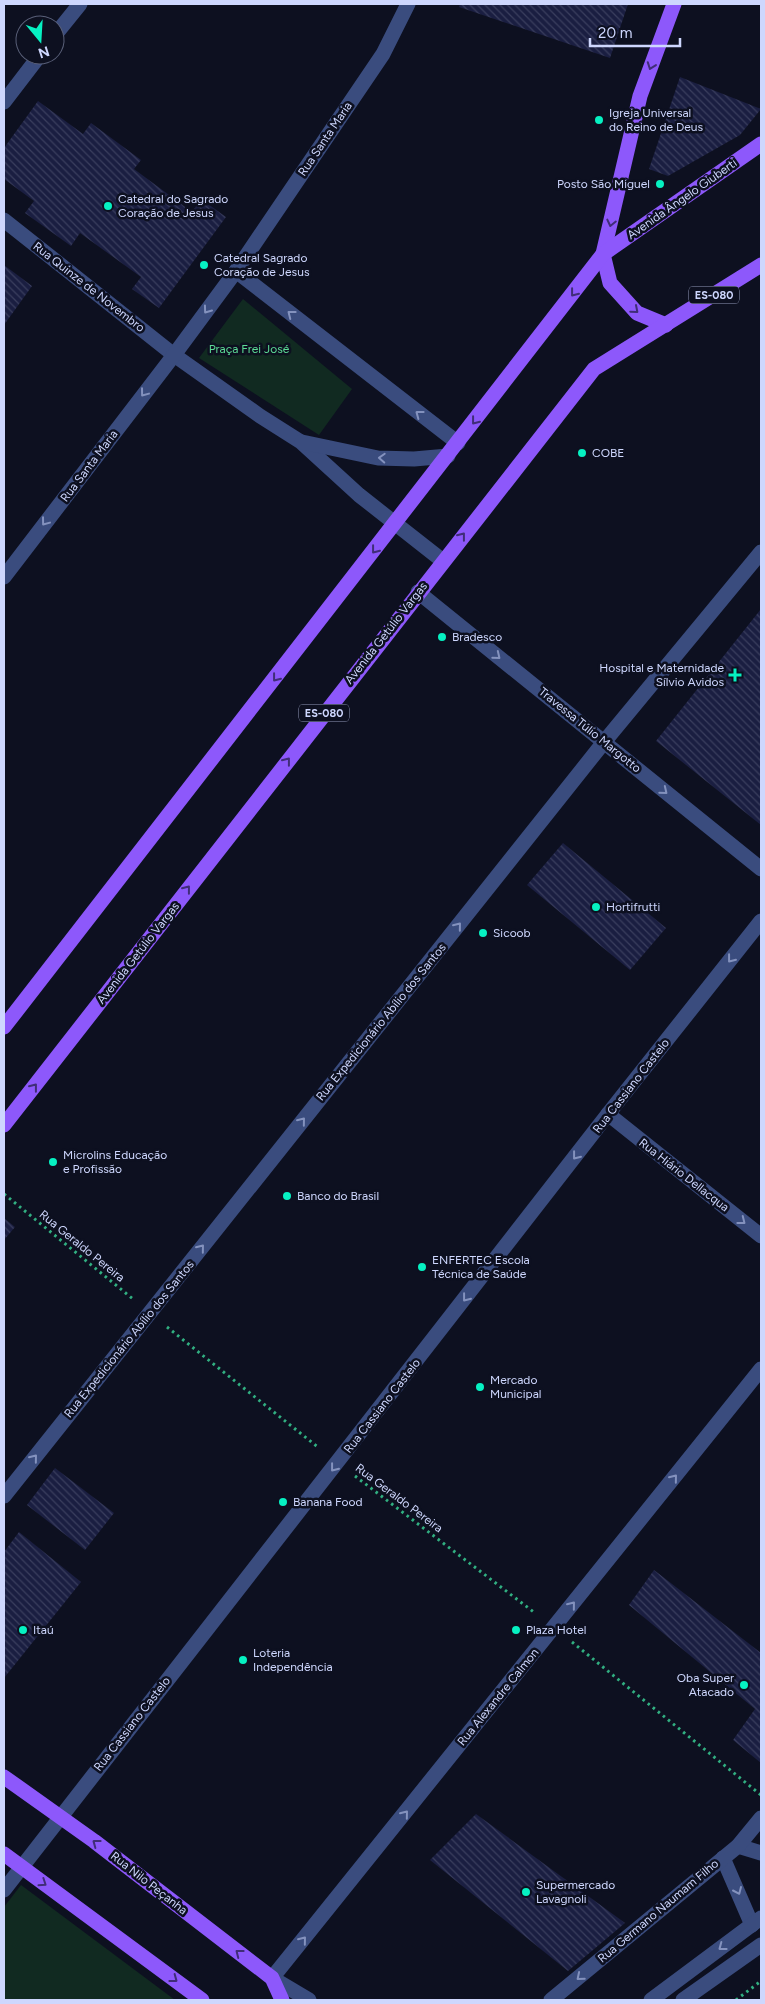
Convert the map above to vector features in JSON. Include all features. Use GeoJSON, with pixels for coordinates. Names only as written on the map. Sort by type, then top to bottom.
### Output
{"type":"FeatureCollection","features":[{"type":"Feature","properties":{"kind":"main road"},"geometry":{"type":"LineString","coordinates":[[666,325],[637,313],[610,283],[604,254],[640,96],[674,4]]}},
{"type":"Feature","properties":{"kind":"main road","name":"Avenida Ângelo Giuberti"},"geometry":{"type":"LineString","coordinates":[[604,254],[761,144]]}},
{"type":"Feature","properties":{"kind":"main road"},"geometry":{"type":"LineString","coordinates":[[4,1027],[604,254]]}},
{"type":"Feature","properties":{"kind":"main road","name":"Avenida Getúlio Vargas"},"geometry":{"type":"LineString","coordinates":[[4,1125],[418,592],[594,369],[761,265]]}},
{"type":"Feature","properties":{"kind":"main road","name":"Rua Nilo Peçanha"},"geometry":{"type":"LineString","coordinates":[[4,1776],[94,1841],[272,1978],[282,2000]]}},
{"type":"Feature","properties":{"kind":"main road"},"geometry":{"type":"LineString","coordinates":[[4,1854],[20,1868],[54,1890],[202,2000]]}},
{"type":"Feature","properties":{"kind":"street"},"geometry":{"type":"LineString","coordinates":[[65,23],[80,4]]}},
{"type":"Feature","properties":{"kind":"street","name":"Rua Santa Maria"},"geometry":{"type":"LineString","coordinates":[[236,271],[383,54],[408,4]]}},
{"type":"Feature","properties":{"kind":"street"},"geometry":{"type":"LineString","coordinates":[[4,102],[32,65]]}},
{"type":"Feature","properties":{"kind":"street","name":"Rua Quinze de Novembro"},"geometry":{"type":"LineString","coordinates":[[4,220],[174,355]]}},
{"type":"Feature","properties":{"kind":"street"},"geometry":{"type":"LineString","coordinates":[[443,561],[359,495],[301,442],[260,416],[174,355],[236,271],[458,443]]}},
{"type":"Feature","properties":{"kind":"street","name":"Rua Santa Maria"},"geometry":{"type":"LineString","coordinates":[[4,577],[174,355]]}},
{"type":"Feature","properties":{"kind":"street"},"geometry":{"type":"LineString","coordinates":[[301,442],[378,458],[414,459],[448,456]]}},
{"type":"Feature","properties":{"kind":"street","name":"Rua Expedicionário Abílio dos Santos"},"geometry":{"type":"LineString","coordinates":[[4,1496],[604,742],[761,552]]}},
{"type":"Feature","properties":{"kind":"street","name":"Travessa Túlio Margotto"},"geometry":{"type":"LineString","coordinates":[[418,592],[761,869]]}},
{"type":"Feature","properties":{"kind":"street","name":"Rua Cassiano Castelo"},"geometry":{"type":"LineString","coordinates":[[4,1890],[608,1114],[761,921]]}},
{"type":"Feature","properties":{"kind":"street","name":"Rua Hiário Dellacqua"},"geometry":{"type":"LineString","coordinates":[[608,1114],[761,1236]]}},
{"type":"Feature","properties":{"kind":"street","name":"Rua Alexandre Calmon"},"geometry":{"type":"LineString","coordinates":[[272,1978],[761,1369]]}},
{"type":"Feature","properties":{"kind":"street","name":"Rua Germano Naumam Filho"},"geometry":{"type":"LineString","coordinates":[[551,2000],[738,1846],[761,1818]]}},
{"type":"Feature","properties":{"kind":"street"},"geometry":{"type":"LineString","coordinates":[[738,1846],[761,1853]]}},
{"type":"Feature","properties":{"kind":"street"},"geometry":{"type":"LineString","coordinates":[[651,2000],[757,1922],[723,1858]]}},
{"type":"Feature","properties":{"kind":"street"},"geometry":{"type":"LineString","coordinates":[[683,2000],[761,1945]]}},
{"type":"Feature","properties":{"kind":"street"},"geometry":{"type":"LineString","coordinates":[[272,1978],[309,2000]]}},
{"type":"Feature","properties":{"kind":"path","name":"Rua Geraldo Pereira"},"geometry":{"type":"LineString","coordinates":[[4,1194],[338,1463],[554,1628],[761,1795]]}},
{"type":"Feature","properties":{"kind":"path"},"geometry":{"type":"LineString","coordinates":[[736,2000],[761,1981]]}},
{"type":"Feature","properties":{"kind":"green space","name":"Praça Frei José"},"geometry":{"type":"Polygon","coordinates":[[[243,299],[352,389],[319,435],[199,358],[243,299]]]}},
{"type":"Feature","properties":{"kind":"green space"},"geometry":{"type":"Polygon","coordinates":[[[21,1885],[175,2000],[4,2000],[4,1907],[21,1885]]]}},
{"type":"Feature","properties":{"kind":"building"},"geometry":{"type":"Polygon","coordinates":[[[460,4],[628,4],[610,58],[459,7],[460,4]]]}},
{"type":"Feature","properties":{"kind":"building"},"geometry":{"type":"Polygon","coordinates":[[[680,77],[761,109],[740,135],[668,176],[649,169],[680,77]]]}},
{"type":"Feature","properties":{"kind":"building","name":"Catedral do Sagrado Coração de Jesus"},"geometry":{"type":"Polygon","coordinates":[[[38,101],[83,134],[91,123],[141,160],[134,169],[192,212],[201,199],[226,217],[159,308],[132,289],[141,277],[80,233],[71,246],[25,213],[34,201],[4,179],[4,148],[38,101]]]}},
{"type":"Feature","properties":{"kind":"building"},"geometry":{"type":"Polygon","coordinates":[[[4,265],[32,286],[4,325],[4,265]]]}},
{"type":"Feature","properties":{"kind":"building","name":"Hospital e Maternidade Sílvio Avidos"},"geometry":{"type":"Polygon","coordinates":[[[761,609],[761,825],[656,741],[761,609]]]}},
{"type":"Feature","properties":{"kind":"building","name":"Hortifrutti"},"geometry":{"type":"Polygon","coordinates":[[[563,843],[666,928],[630,970],[527,885],[563,843]]]}},
{"type":"Feature","properties":{"kind":"building"},"geometry":{"type":"Polygon","coordinates":[[[4,1218],[15,1227],[4,1240],[4,1218]]]}},
{"type":"Feature","properties":{"kind":"building"},"geometry":{"type":"Polygon","coordinates":[[[55,1468],[114,1513],[85,1550],[27,1505],[55,1468]]]}},
{"type":"Feature","properties":{"kind":"building","name":"Itaú"},"geometry":{"type":"Polygon","coordinates":[[[19,1532],[81,1582],[4,1678],[4,1552],[19,1532]]]}},
{"type":"Feature","properties":{"kind":"building","name":"Oba Super Atacado"},"geometry":{"type":"Polygon","coordinates":[[[654,1570],[761,1653],[761,1763],[733,1740],[755,1709],[629,1605],[654,1570]]]}},
{"type":"Feature","properties":{"kind":"building","name":"Supermercado Lavagnoli"},"geometry":{"type":"Polygon","coordinates":[[[476,1814],[625,1923],[568,1971],[430,1860],[476,1814]]]}},
{"type":"Feature","properties":{"kind":"place","name":"Igreja Universal do Reino de Deus"},"geometry":{"type":"Point","coordinates":[599,120]}},
{"type":"Feature","properties":{"kind":"place","name":"Posto São Miguel"},"geometry":{"type":"Point","coordinates":[660,184]}},
{"type":"Feature","properties":{"kind":"place","name":"Catedral do Sagrado Coração de Jesus"},"geometry":{"type":"Point","coordinates":[108,206]}},
{"type":"Feature","properties":{"kind":"place","name":"Catedral Sagrado Coração de Jesus"},"geometry":{"type":"Point","coordinates":[204,265]}},
{"type":"Feature","properties":{"kind":"place","name":"COBE"},"geometry":{"type":"Point","coordinates":[582,453]}},
{"type":"Feature","properties":{"kind":"place","name":"Bradesco"},"geometry":{"type":"Point","coordinates":[442,637]}},
{"type":"Feature","properties":{"kind":"place","name":"Hospital e Maternidade Sílvio Avidos"},"geometry":{"type":"Point","coordinates":[735,675]}},
{"type":"Feature","properties":{"kind":"place","name":"Hortifrutti"},"geometry":{"type":"Point","coordinates":[596,907]}},
{"type":"Feature","properties":{"kind":"place","name":"Sicoob"},"geometry":{"type":"Point","coordinates":[483,933]}},
{"type":"Feature","properties":{"kind":"place","name":"Microlins Educação e Profissão"},"geometry":{"type":"Point","coordinates":[53,1162]}},
{"type":"Feature","properties":{"kind":"place","name":"Banco do Brasil"},"geometry":{"type":"Point","coordinates":[287,1196]}},
{"type":"Feature","properties":{"kind":"place","name":"ENFERTEC Escola Técnica de Saúde"},"geometry":{"type":"Point","coordinates":[422,1267]}},
{"type":"Feature","properties":{"kind":"place","name":"Mercado Municipal"},"geometry":{"type":"Point","coordinates":[480,1387]}},
{"type":"Feature","properties":{"kind":"place","name":"Banana Food"},"geometry":{"type":"Point","coordinates":[283,1502]}},
{"type":"Feature","properties":{"kind":"place","name":"Itaú"},"geometry":{"type":"Point","coordinates":[23,1630]}},
{"type":"Feature","properties":{"kind":"place","name":"Plaza Hotel"},"geometry":{"type":"Point","coordinates":[516,1630]}},
{"type":"Feature","properties":{"kind":"place","name":"Loteria Independência"},"geometry":{"type":"Point","coordinates":[243,1660]}},
{"type":"Feature","properties":{"kind":"place","name":"Oba Super Atacado"},"geometry":{"type":"Point","coordinates":[744,1685]}},
{"type":"Feature","properties":{"kind":"place","name":"Supermercado Lavagnoli"},"geometry":{"type":"Point","coordinates":[526,1892]}}]}
